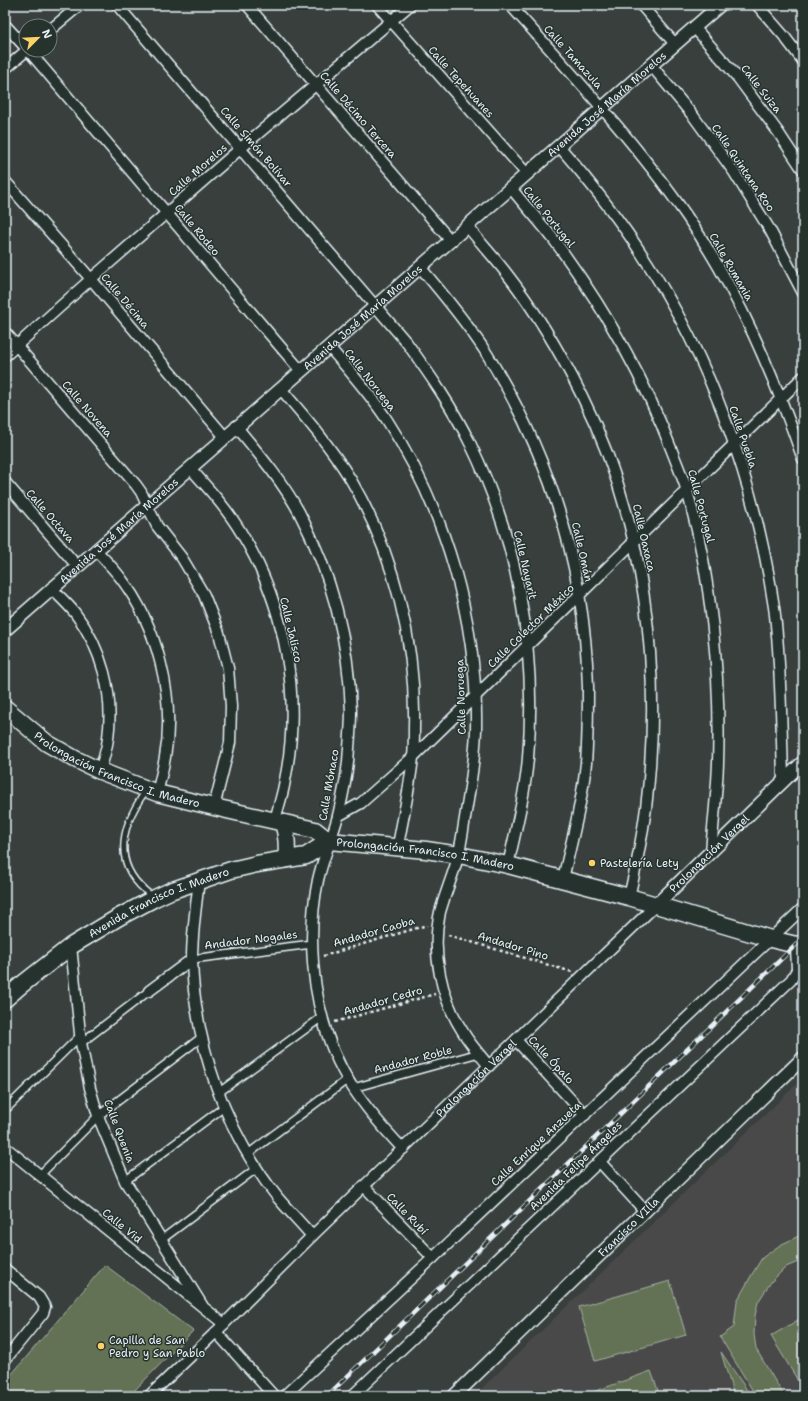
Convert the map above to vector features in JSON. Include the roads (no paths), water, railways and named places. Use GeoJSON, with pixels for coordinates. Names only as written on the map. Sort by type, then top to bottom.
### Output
{"type":"FeatureCollection","features":[{"type":"Feature","properties":{"kind":"main road","name":"Prolongación Francisco I. Madero"},"geometry":{"type":"LineString","coordinates":[[5,708],[47,743],[75,760],[152,791],[315,830],[329,841],[398,846],[458,855],[508,865],[629,897],[771,939],[801,946]]}},
{"type":"Feature","properties":{"kind":"main road"},"geometry":{"type":"LineString","coordinates":[[279,822],[287,836],[288,847],[286,859]]}},
{"type":"Feature","properties":{"kind":"main road","name":"Avenida Francisco I. Madero"},"geometry":{"type":"LineString","coordinates":[[5,999],[71,946],[119,916],[155,898],[199,880],[231,870],[256,864],[306,856],[329,841]]}},
{"type":"Feature","properties":{"kind":"street"},"geometry":{"type":"LineString","coordinates":[[58,23],[80,5]]}},
{"type":"Feature","properties":{"kind":"street","name":"Calle Simón Bolívar"},"geometry":{"type":"LineString","coordinates":[[117,5],[376,306]]}},
{"type":"Feature","properties":{"kind":"street","name":"Calle Décimo Tercera"},"geometry":{"type":"LineString","coordinates":[[247,5],[451,241]]}},
{"type":"Feature","properties":{"kind":"street","name":"Calle Tepehuanes"},"geometry":{"type":"LineString","coordinates":[[377,5],[527,174]]}},
{"type":"Feature","properties":{"kind":"street","name":"Calle Morelos"},"geometry":{"type":"LineString","coordinates":[[5,356],[241,148],[410,5]]}},
{"type":"Feature","properties":{"kind":"street","name":"Calle Tamazula"},"geometry":{"type":"LineString","coordinates":[[510,5],[602,108]]}},
{"type":"Feature","properties":{"kind":"street"},"geometry":{"type":"LineString","coordinates":[[641,5],[675,44]]}},
{"type":"Feature","properties":{"kind":"street","name":"Avenida José María Morelos"},"geometry":{"type":"LineString","coordinates":[[5,630],[236,426],[281,389],[720,5]]}},
{"type":"Feature","properties":{"kind":"street"},"geometry":{"type":"LineString","coordinates":[[757,5],[803,61]]}},
{"type":"Feature","properties":{"kind":"street","name":"Calle Rodeo"},"geometry":{"type":"LineString","coordinates":[[5,25],[18,39]]}},
{"type":"Feature","properties":{"kind":"street","name":"Calle Suiza"},"geometry":{"type":"LineString","coordinates":[[694,27],[738,78],[778,132],[803,170]]}},
{"type":"Feature","properties":{"kind":"street"},"geometry":{"type":"LineString","coordinates":[[5,69],[18,57]]}},
{"type":"Feature","properties":{"kind":"street","name":"Calle Rodeo"},"geometry":{"type":"LineString","coordinates":[[35,58],[301,371]]}},
{"type":"Feature","properties":{"kind":"street","name":"Calle Quintana Roo"},"geometry":{"type":"LineString","coordinates":[[651,65],[694,117],[734,172],[770,230],[803,293]]}},
{"type":"Feature","properties":{"kind":"street","name":"Calle Rumania"},"geometry":{"type":"LineString","coordinates":[[602,108],[647,160],[687,216],[723,274],[755,335],[782,398],[803,459]]}},
{"type":"Feature","properties":{"kind":"street","name":"Calle Puebla"},"geometry":{"type":"LineString","coordinates":[[559,146],[604,199],[644,256],[679,316],[709,379],[734,444],[758,524],[774,608],[781,693],[783,780]]}},
{"type":"Feature","properties":{"kind":"street","name":"Calle Décima"},"geometry":{"type":"LineString","coordinates":[[5,181],[91,279],[225,437]]}},
{"type":"Feature","properties":{"kind":"street","name":"Calle Portugal"},"geometry":{"type":"LineString","coordinates":[[511,188],[556,242],[596,300],[632,361],[662,425],[687,490],[698,536],[706,582],[716,676],[718,763],[711,853]]}},
{"type":"Feature","properties":{"kind":"street","name":"Calle Oaxaca"},"geometry":{"type":"LineString","coordinates":[[467,226],[507,274],[531,309],[556,348],[582,396],[601,438],[617,480],[634,542],[644,601],[650,654],[652,705],[651,753],[646,808],[640,849],[629,897]]}},
{"type":"Feature","properties":{"kind":"street","name":"Calle Omán"},"geometry":{"type":"LineString","coordinates":[[420,267],[455,309],[486,352],[515,402],[533,439],[550,481],[568,540],[580,595],[587,652],[588,720],[586,762],[579,811],[563,879]]}},
{"type":"Feature","properties":{"kind":"street","name":"Calle Nayarit"},"geometry":{"type":"LineString","coordinates":[[376,306],[408,343],[435,382],[470,442],[490,488],[507,537],[521,597],[528,645],[531,705],[528,759],[520,811],[508,865]]}},
{"type":"Feature","properties":{"kind":"street","name":"Calle Novena"},"geometry":{"type":"LineString","coordinates":[[5,332],[136,485],[157,526],[182,558],[204,595],[219,633],[228,668],[231,706],[230,743],[214,807]]}},
{"type":"Feature","properties":{"kind":"street","name":"Calle Noruega"},"geometry":{"type":"LineString","coordinates":[[329,347],[357,379],[386,420],[413,465],[432,503],[445,538],[460,589],[470,638],[476,697],[476,730],[473,770],[458,855],[440,914],[436,948],[440,974],[448,1001],[463,1032],[489,1066]]}},
{"type":"Feature","properties":{"kind":"street","name":"Calle Colector México"},"geometry":{"type":"LineString","coordinates":[[338,816],[361,803],[414,756],[803,377]]}},
{"type":"Feature","properties":{"kind":"street"},"geometry":{"type":"LineString","coordinates":[[281,389],[319,432],[351,480],[377,532],[396,586],[409,642],[415,699],[414,756],[398,846]]}},
{"type":"Feature","properties":{"kind":"street","name":"Calle Mónaco"},"geometry":{"type":"LineString","coordinates":[[236,426],[270,467],[298,511],[321,559],[337,608],[347,660],[351,712],[347,765],[338,816],[329,841],[319,879],[315,902],[312,944],[315,981],[324,1021],[333,1049],[350,1083],[376,1120],[403,1149]]}},
{"type":"Feature","properties":{"kind":"street","name":"Calle Jalisco"},"geometry":{"type":"LineString","coordinates":[[190,468],[218,500],[242,534],[262,572],[277,612],[287,653],[291,703],[291,738],[279,822]]}},
{"type":"Feature","properties":{"kind":"street","name":"Calle Octava"},"geometry":{"type":"LineString","coordinates":[[5,482],[77,566]]}},
{"type":"Feature","properties":{"kind":"street"},"geometry":{"type":"LineString","coordinates":[[96,550],[121,578],[141,610],[156,644],[165,681],[168,718],[166,756],[152,791]]}},
{"type":"Feature","properties":{"kind":"street"},"geometry":{"type":"LineString","coordinates":[[51,588],[74,612],[92,641],[104,672],[110,705],[108,738],[100,771]]}},
{"type":"Feature","properties":{"kind":"street","name":"Prolongación Vergel"},"geometry":{"type":"LineString","coordinates":[[149,1396],[216,1332],[312,1236],[711,853],[783,780],[803,762]]}},
{"type":"Feature","properties":{"kind":"street"},"geometry":{"type":"LineString","coordinates":[[199,880],[194,920],[192,959],[195,993],[202,1037],[218,1093],[232,1124],[257,1168],[277,1197],[312,1236]]}},
{"type":"Feature","properties":{"kind":"street","name":"Calle Enrique Anzueta"},"geometry":{"type":"LineString","coordinates":[[284,1396],[433,1258],[803,908]]}},
{"type":"Feature","properties":{"kind":"street","name":"Andador Nogales"},"geometry":{"type":"LineString","coordinates":[[192,959],[312,944]]}},
{"type":"Feature","properties":{"kind":"street","name":"Calle Quenia"},"geometry":{"type":"LineString","coordinates":[[71,946],[81,1039],[90,1088],[98,1116],[125,1181],[202,1305]]}},
{"type":"Feature","properties":{"kind":"street","name":"Avenida Felipe Ángeles"},"geometry":{"type":"LineString","coordinates":[[352,1396],[791,980],[796,970],[801,946]]}},
{"type":"Feature","properties":{"kind":"street"},"geometry":{"type":"LineString","coordinates":[[5,1110],[81,1039],[192,959]]}},
{"type":"Feature","properties":{"kind":"street"},"geometry":{"type":"LineString","coordinates":[[218,1093],[324,1021]]}},
{"type":"Feature","properties":{"kind":"street"},"geometry":{"type":"LineString","coordinates":[[40,1175],[98,1116],[202,1037]]}},
{"type":"Feature","properties":{"kind":"street","name":"Calle Ópalo"},"geometry":{"type":"LineString","coordinates":[[516,1040],[585,1114]]}},
{"type":"Feature","properties":{"kind":"street","name":"Andador Roble"},"geometry":{"type":"LineString","coordinates":[[350,1083],[479,1053]]}},
{"type":"Feature","properties":{"kind":"street","name":"Francisco VIlla"},"geometry":{"type":"LineString","coordinates":[[454,1396],[803,1058]]}},
{"type":"Feature","properties":{"kind":"street"},"geometry":{"type":"LineString","coordinates":[[248,1154],[350,1083]]}},
{"type":"Feature","properties":{"kind":"street"},"geometry":{"type":"LineString","coordinates":[[125,1181],[224,1107]]}},
{"type":"Feature","properties":{"kind":"street","name":"Calle Vid"},"geometry":{"type":"LineString","coordinates":[[5,1147],[224,1324]]}},
{"type":"Feature","properties":{"kind":"street"},"geometry":{"type":"LineString","coordinates":[[599,1161],[645,1211]]}},
{"type":"Feature","properties":{"kind":"street"},"geometry":{"type":"LineString","coordinates":[[161,1240],[257,1168]]}},
{"type":"Feature","properties":{"kind":"street","name":"Calle Rubí"},"geometry":{"type":"LineString","coordinates":[[364,1186],[433,1258]]}},
{"type":"Feature","properties":{"kind":"street"},"geometry":{"type":"LineString","coordinates":[[5,1270],[38,1297],[44,1307],[43,1313],[5,1360]]}},
{"type":"Feature","properties":{"kind":"street"},"geometry":{"type":"LineString","coordinates":[[216,1332],[274,1396]]}},
{"type":"Feature","properties":{"kind":"lane"},"geometry":{"type":"LineString","coordinates":[[152,791],[137,804],[128,822],[124,840],[124,857],[130,874],[141,888],[155,898]]}},
{"type":"Feature","properties":{"kind":"railway"},"geometry":{"type":"LineString","coordinates":[[327,1396],[803,938]]}},
{"type":"Feature","properties":{"kind":"place","name":"Pastelería Lety"},"geometry":{"type":"Point","coordinates":[592,863]}},
{"type":"Feature","properties":{"kind":"place","name":"Capilla de San Pedro y San Pablo"},"geometry":{"type":"Point","coordinates":[101,1346]}}]}
